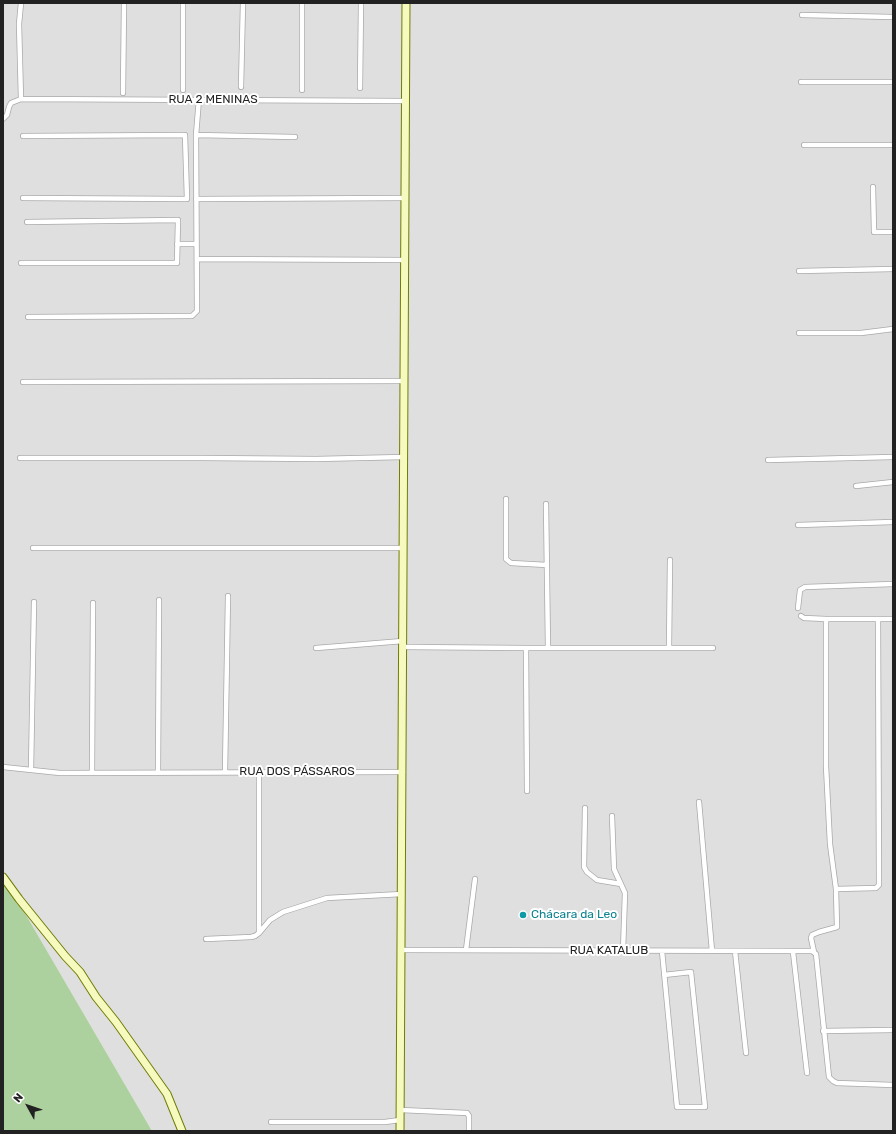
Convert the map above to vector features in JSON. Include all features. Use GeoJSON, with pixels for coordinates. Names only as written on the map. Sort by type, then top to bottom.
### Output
{"type":"FeatureCollection","features":[{"type":"Feature","properties":{"kind":"main road"},"geometry":{"type":"LineString","coordinates":[[400,1131],[406,3]]}},
{"type":"Feature","properties":{"kind":"main road"},"geometry":{"type":"LineString","coordinates":[[3,877],[65,956],[80,972],[96,997],[167,1094],[182,1131]]}},
{"type":"Feature","properties":{"kind":"street"},"geometry":{"type":"LineString","coordinates":[[3,119],[7,115],[11,103],[21,99],[19,24],[21,3]]}},
{"type":"Feature","properties":{"kind":"street"},"geometry":{"type":"LineString","coordinates":[[124,3],[124,93]]}},
{"type":"Feature","properties":{"kind":"street"},"geometry":{"type":"LineString","coordinates":[[183,3],[183,90]]}},
{"type":"Feature","properties":{"kind":"street"},"geometry":{"type":"LineString","coordinates":[[241,87],[242,3]]}},
{"type":"Feature","properties":{"kind":"street"},"geometry":{"type":"LineString","coordinates":[[302,3],[302,90]]}},
{"type":"Feature","properties":{"kind":"street"},"geometry":{"type":"LineString","coordinates":[[360,88],[361,3]]}},
{"type":"Feature","properties":{"kind":"street"},"geometry":{"type":"LineString","coordinates":[[802,15],[893,17]]}},
{"type":"Feature","properties":{"kind":"street"},"geometry":{"type":"LineString","coordinates":[[801,82],[893,82]]}},
{"type":"Feature","properties":{"kind":"street","name":"RUA 2 MENINAS"},"geometry":{"type":"LineString","coordinates":[[21,99],[405,101]]}},
{"type":"Feature","properties":{"kind":"street"},"geometry":{"type":"LineString","coordinates":[[28,316],[192,316],[195,314],[198,309],[196,244],[196,135],[199,99]]}},
{"type":"Feature","properties":{"kind":"street"},"geometry":{"type":"LineString","coordinates":[[23,136],[185,135],[187,199],[23,198]]}},
{"type":"Feature","properties":{"kind":"street"},"geometry":{"type":"LineString","coordinates":[[196,135],[295,137]]}},
{"type":"Feature","properties":{"kind":"street"},"geometry":{"type":"LineString","coordinates":[[185,141],[196,141]]}},
{"type":"Feature","properties":{"kind":"street"},"geometry":{"type":"LineString","coordinates":[[804,145],[893,145]]}},
{"type":"Feature","properties":{"kind":"street"},"geometry":{"type":"LineString","coordinates":[[873,187],[874,232],[893,232]]}},
{"type":"Feature","properties":{"kind":"street"},"geometry":{"type":"LineString","coordinates":[[196,199],[405,198]]}},
{"type":"Feature","properties":{"kind":"street"},"geometry":{"type":"LineString","coordinates":[[21,263],[177,264],[178,220],[27,222]]}},
{"type":"Feature","properties":{"kind":"street"},"geometry":{"type":"LineString","coordinates":[[177,244],[196,244]]}},
{"type":"Feature","properties":{"kind":"street"},"geometry":{"type":"LineString","coordinates":[[197,259],[405,260]]}},
{"type":"Feature","properties":{"kind":"street"},"geometry":{"type":"LineString","coordinates":[[799,271],[893,269]]}},
{"type":"Feature","properties":{"kind":"street"},"geometry":{"type":"LineString","coordinates":[[799,333],[861,333],[893,329]]}},
{"type":"Feature","properties":{"kind":"street"},"geometry":{"type":"LineString","coordinates":[[23,382],[404,381]]}},
{"type":"Feature","properties":{"kind":"street"},"geometry":{"type":"LineString","coordinates":[[20,458],[316,459],[404,457]]}},
{"type":"Feature","properties":{"kind":"street"},"geometry":{"type":"LineString","coordinates":[[768,460],[893,457]]}},
{"type":"Feature","properties":{"kind":"street"},"geometry":{"type":"LineString","coordinates":[[856,486],[893,482]]}},
{"type":"Feature","properties":{"kind":"street"},"geometry":{"type":"LineString","coordinates":[[506,498],[506,558],[511,563],[547,565]]}},
{"type":"Feature","properties":{"kind":"street"},"geometry":{"type":"LineString","coordinates":[[546,504],[548,648]]}},
{"type":"Feature","properties":{"kind":"street"},"geometry":{"type":"LineString","coordinates":[[798,525],[893,522]]}},
{"type":"Feature","properties":{"kind":"street"},"geometry":{"type":"LineString","coordinates":[[33,548],[403,548]]}},
{"type":"Feature","properties":{"kind":"street"},"geometry":{"type":"LineString","coordinates":[[669,648],[670,560]]}},
{"type":"Feature","properties":{"kind":"street"},"geometry":{"type":"LineString","coordinates":[[798,608],[800,590],[805,586],[893,584]]}},
{"type":"Feature","properties":{"kind":"street"},"geometry":{"type":"LineString","coordinates":[[225,772],[228,596]]}},
{"type":"Feature","properties":{"kind":"street"},"geometry":{"type":"LineString","coordinates":[[158,772],[159,600]]}},
{"type":"Feature","properties":{"kind":"street"},"geometry":{"type":"LineString","coordinates":[[31,770],[34,602]]}},
{"type":"Feature","properties":{"kind":"street"},"geometry":{"type":"LineString","coordinates":[[92,773],[93,603]]}},
{"type":"Feature","properties":{"kind":"street"},"geometry":{"type":"LineString","coordinates":[[801,616],[804,618],[826,619],[893,619]]}},
{"type":"Feature","properties":{"kind":"street"},"geometry":{"type":"LineString","coordinates":[[826,619],[826,766],[830,836],[836,889],[838,927],[819,932],[811,938],[815,953],[828,1071],[829,1077],[832,1081],[837,1083],[893,1084]]}},
{"type":"Feature","properties":{"kind":"street"},"geometry":{"type":"LineString","coordinates":[[836,889],[876,888],[879,884],[878,620]]}},
{"type":"Feature","properties":{"kind":"street"},"geometry":{"type":"LineString","coordinates":[[316,648],[403,644],[526,648],[713,648]]}},
{"type":"Feature","properties":{"kind":"street"},"geometry":{"type":"LineString","coordinates":[[526,648],[526,791]]}},
{"type":"Feature","properties":{"kind":"street","name":"RUA DOS PÁSSAROS"},"geometry":{"type":"LineString","coordinates":[[3,767],[60,773],[403,772]]}},
{"type":"Feature","properties":{"kind":"street"},"geometry":{"type":"LineString","coordinates":[[258,933],[259,772]]}},
{"type":"Feature","properties":{"kind":"street"},"geometry":{"type":"LineString","coordinates":[[699,802],[712,951]]}},
{"type":"Feature","properties":{"kind":"street"},"geometry":{"type":"LineString","coordinates":[[585,808],[584,867],[586,872],[597,880],[621,884]]}},
{"type":"Feature","properties":{"kind":"street"},"geometry":{"type":"LineString","coordinates":[[612,816],[614,869],[625,893],[623,951]]}},
{"type":"Feature","properties":{"kind":"street"},"geometry":{"type":"LineString","coordinates":[[466,950],[475,879]]}},
{"type":"Feature","properties":{"kind":"street"},"geometry":{"type":"LineString","coordinates":[[206,939],[255,936],[270,920],[283,912],[327,898],[402,894]]}},
{"type":"Feature","properties":{"kind":"street","name":"RUA KATALUB"},"geometry":{"type":"LineString","coordinates":[[402,950],[735,950],[815,953]]}},
{"type":"Feature","properties":{"kind":"street"},"geometry":{"type":"LineString","coordinates":[[735,950],[746,1053]]}},
{"type":"Feature","properties":{"kind":"street"},"geometry":{"type":"LineString","coordinates":[[662,951],[664,975],[677,1107],[705,1107],[691,972],[664,975]]}},
{"type":"Feature","properties":{"kind":"street"},"geometry":{"type":"LineString","coordinates":[[792,952],[808,1073]]}},
{"type":"Feature","properties":{"kind":"street"},"geometry":{"type":"LineString","coordinates":[[823,1031],[892,1030]]}},
{"type":"Feature","properties":{"kind":"street"},"geometry":{"type":"LineString","coordinates":[[401,1110],[416,1112],[464,1112],[469,1116],[469,1131]]}},
{"type":"Feature","properties":{"kind":"street"},"geometry":{"type":"LineString","coordinates":[[271,1122],[385,1122],[400,1120]]}},
{"type":"Feature","properties":{"kind":"shaded area"},"geometry":{"type":"Polygon","coordinates":[[[3,3],[893,3],[893,1131],[152,1131],[5,879],[3,881],[3,3]]]}},
{"type":"Feature","properties":{"kind":"green space"},"geometry":{"type":"Polygon","coordinates":[[[5,879],[152,1131],[3,1131],[3,881],[5,879]]]}},
{"type":"Feature","properties":{"kind":"place","name":"Chácara da Leo"},"geometry":{"type":"Point","coordinates":[523,915]}}]}
